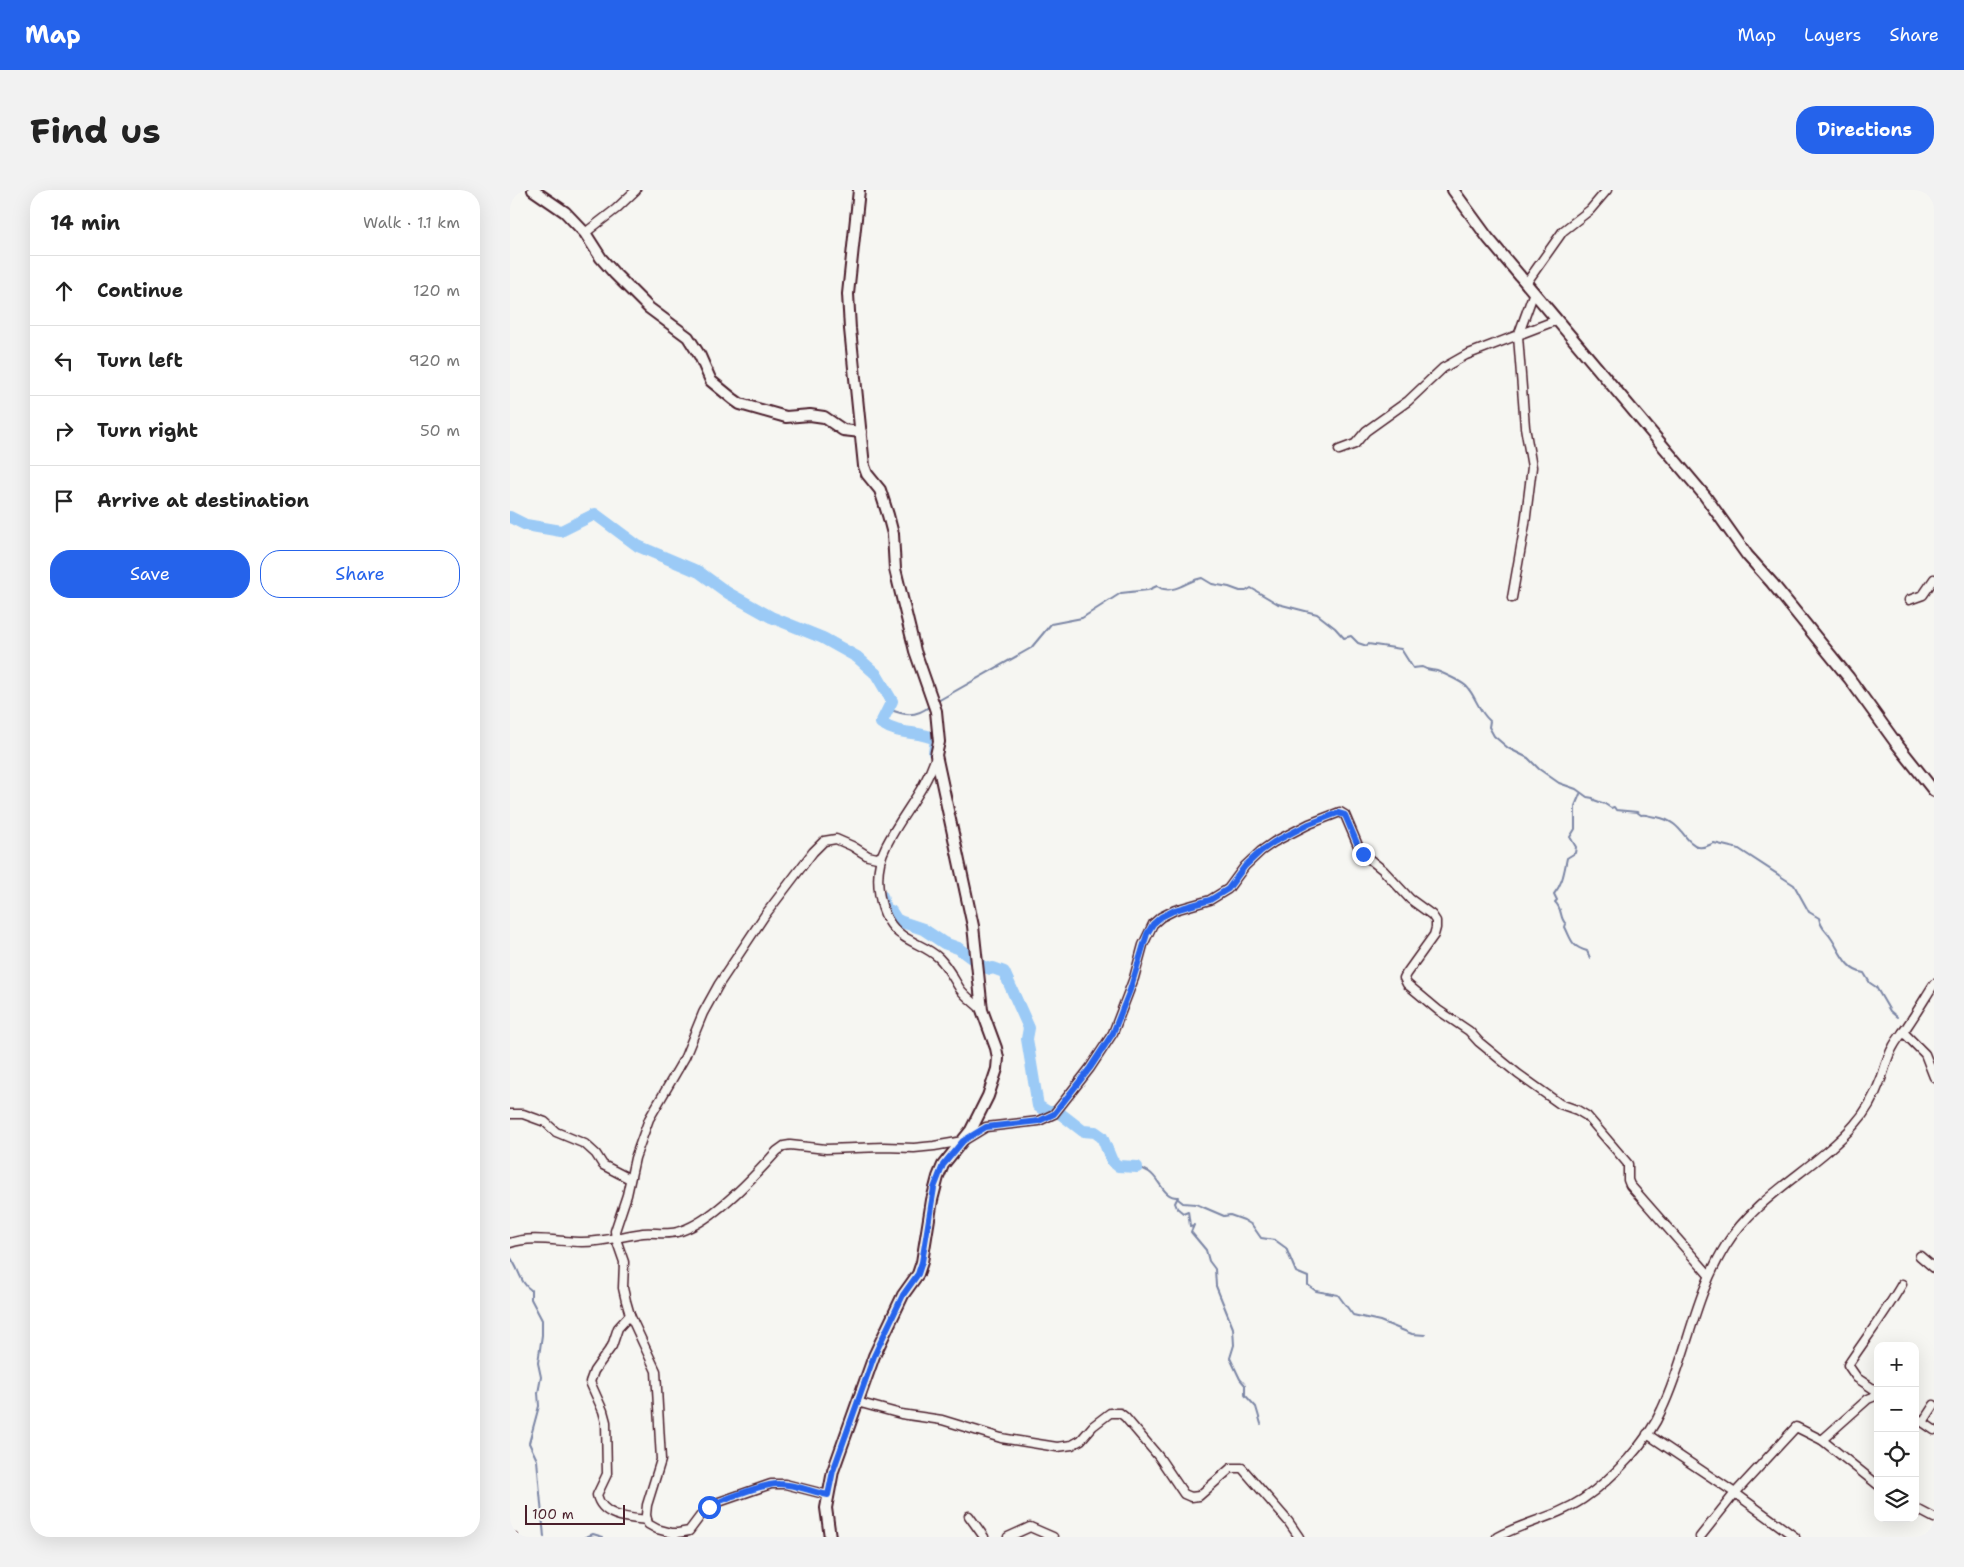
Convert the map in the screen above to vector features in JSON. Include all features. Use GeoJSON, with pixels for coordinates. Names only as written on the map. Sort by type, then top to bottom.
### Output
{"type":"FeatureCollection","features":[{"type":"Feature","properties":{"kind":"street"},"geometry":{"type":"LineString","coordinates":[[533,190],[565,212],[585,233],[601,258],[614,273],[649,308],[688,337],[700,356],[711,381],[733,399],[740,404],[786,417],[810,415],[824,417],[843,430],[861,432]]}},
{"type":"Feature","properties":{"kind":"street"},"geometry":{"type":"LineString","coordinates":[[585,233],[636,190]]}},
{"type":"Feature","properties":{"kind":"street"},"geometry":{"type":"LineString","coordinates":[[859,190],[848,294],[864,466],[867,474],[880,490],[888,515],[893,534],[896,569],[915,651],[936,711],[939,742],[924,787],[891,835],[881,856],[879,888],[882,906],[893,928],[902,936],[937,956],[951,973],[960,989],[982,1010]]}},
{"type":"Feature","properties":{"kind":"street"},"geometry":{"type":"LineString","coordinates":[[1453,190],[1488,238],[1527,282],[1705,496],[1742,549],[1785,598],[1849,678],[1896,744],[1934,791]]}},
{"type":"Feature","properties":{"kind":"street"},"geometry":{"type":"LineString","coordinates":[[1527,282],[1563,231],[1590,210],[1607,190]]}},
{"type":"Feature","properties":{"kind":"street"},"geometry":{"type":"LineString","coordinates":[[1512,598],[1532,473],[1525,427],[1518,336],[1534,292]]}},
{"type":"Feature","properties":{"kind":"street"},"geometry":{"type":"LineString","coordinates":[[1339,450],[1355,444],[1366,431],[1408,401],[1443,368],[1466,355],[1557,320]]}},
{"type":"Feature","properties":{"kind":"street"},"geometry":{"type":"LineString","coordinates":[[1909,600],[1922,595],[1934,579]]}},
{"type":"Feature","properties":{"kind":"street"},"geometry":{"type":"LineString","coordinates":[[830,1537],[826,1508],[828,1495],[833,1471],[857,1402],[882,1335],[903,1295],[918,1274],[922,1262],[934,1188],[943,1165],[972,1130],[997,1069],[998,1058],[996,1048],[982,1010],[973,926],[936,755]]}},
{"type":"Feature","properties":{"kind":"street"},"geometry":{"type":"LineString","coordinates":[[510,1243],[526,1240],[578,1242],[616,1239],[643,1233],[675,1233],[695,1225],[736,1194],[784,1146],[795,1145],[826,1149],[884,1146],[914,1148],[963,1141],[986,1127],[1039,1121],[1054,1114],[1090,1068],[1113,1033],[1130,990],[1147,934],[1153,924],[1161,917],[1175,910],[1210,900],[1228,889],[1245,866],[1274,842],[1309,824],[1340,812],[1345,815],[1363,854],[1383,870],[1410,899],[1432,915],[1436,921],[1434,935],[1404,978],[1407,984],[1438,1010],[1469,1031],[1479,1042],[1518,1074],[1560,1104],[1587,1116],[1628,1164],[1628,1180],[1630,1185],[1709,1275]]}},
{"type":"Feature","properties":{"kind":"street"},"geometry":{"type":"LineString","coordinates":[[828,1495],[785,1484],[771,1484],[716,1503],[704,1512],[689,1531],[678,1535],[657,1529],[648,1524],[646,1520],[647,1505],[660,1467],[660,1426],[656,1371],[630,1315],[623,1288],[624,1262],[616,1239],[616,1225],[635,1158],[649,1119],[685,1057],[708,1002],[726,972],[780,894],[824,841],[836,839],[868,856],[877,858],[881,856]]}},
{"type":"Feature","properties":{"kind":"street"},"geometry":{"type":"LineString","coordinates":[[1497,1537],[1548,1517],[1581,1500],[1607,1479],[1647,1434],[1657,1420],[1669,1394],[1697,1305],[1709,1275],[1726,1245],[1747,1218],[1768,1198],[1837,1141],[1864,1114],[1880,1081],[1892,1049],[1934,984]]}},
{"type":"Feature","properties":{"kind":"street"},"geometry":{"type":"LineString","coordinates":[[1903,1032],[1925,1054],[1934,1077]]}},
{"type":"Feature","properties":{"kind":"street"},"geometry":{"type":"LineString","coordinates":[[510,1114],[523,1114],[545,1122],[556,1132],[585,1144],[596,1154],[603,1165],[630,1179]]}},
{"type":"Feature","properties":{"kind":"street"},"geometry":{"type":"LineString","coordinates":[[1920,1256],[1934,1268]]}},
{"type":"Feature","properties":{"kind":"street"},"geometry":{"type":"LineString","coordinates":[[1874,1391],[1857,1378],[1848,1365],[1874,1325],[1888,1309],[1902,1284]]}},
{"type":"Feature","properties":{"kind":"street"},"geometry":{"type":"LineString","coordinates":[[630,1315],[618,1328],[612,1346],[594,1372],[590,1382],[606,1422],[607,1474],[597,1496],[604,1508],[612,1514],[646,1520]]}},
{"type":"Feature","properties":{"kind":"street"},"geometry":{"type":"LineString","coordinates":[[1822,1440],[1868,1399],[1874,1396]]}},
{"type":"Feature","properties":{"kind":"street"},"geometry":{"type":"LineString","coordinates":[[857,1402],[901,1414],[942,1420],[1001,1438],[1057,1447],[1072,1445],[1081,1440],[1110,1412],[1120,1413],[1159,1456],[1184,1494],[1192,1497],[1199,1496],[1231,1468],[1242,1468],[1288,1521],[1299,1537]]}},
{"type":"Feature","properties":{"kind":"street"},"geometry":{"type":"LineString","coordinates":[[1923,1422],[1934,1405]]}},
{"type":"Feature","properties":{"kind":"street"},"geometry":{"type":"LineString","coordinates":[[1919,1420],[1934,1430]]}},
{"type":"Feature","properties":{"kind":"street"},"geometry":{"type":"LineString","coordinates":[[1700,1537],[1735,1493],[1796,1427],[1822,1440],[1874,1482]]}},
{"type":"Feature","properties":{"kind":"street"},"geometry":{"type":"LineString","coordinates":[[1647,1434],[1735,1493],[1795,1537]]}},
{"type":"Feature","properties":{"kind":"street"},"geometry":{"type":"LineString","coordinates":[[1919,1510],[1934,1518]]}},
{"type":"Feature","properties":{"kind":"street"},"geometry":{"type":"LineString","coordinates":[[970,1516],[984,1537]]}},
{"type":"Feature","properties":{"kind":"street"},"geometry":{"type":"LineString","coordinates":[[1008,1537],[1030,1527],[1053,1537]]}},
{"type":"Feature","properties":{"kind":"waterway"},"geometry":{"type":"LineString","coordinates":[[510,517],[526,525],[561,531],[595,514],[638,546],[699,572],[728,593],[771,617],[823,638],[857,657],[876,674],[892,701],[881,723],[895,730],[936,739],[934,753]]}},
{"type":"Feature","properties":{"kind":"waterway"},"geometry":{"type":"LineString","coordinates":[[936,702],[1031,648],[1051,624],[1082,618],[1121,593],[1148,590],[1157,586],[1163,589],[1174,589],[1202,578],[1212,584],[1240,591],[1246,591],[1251,588],[1278,604],[1317,614],[1344,638],[1351,636],[1358,643],[1367,646],[1368,644],[1401,649],[1413,668],[1422,667],[1437,671],[1463,684],[1490,721],[1489,727],[1494,736],[1508,748],[1528,758],[1539,769],[1559,783],[1576,789],[1587,797],[1593,798],[1611,808],[1614,807],[1616,810],[1637,812],[1641,815],[1666,820],[1677,827],[1689,841],[1699,847],[1705,847],[1714,843],[1739,849],[1794,885],[1809,912],[1819,918],[1822,927],[1844,960],[1853,969],[1864,973],[1870,983],[1876,987],[1890,1011],[1897,1017]]}},
{"type":"Feature","properties":{"kind":"waterway"},"geometry":{"type":"LineString","coordinates":[[888,709],[899,713],[914,714],[930,706]]}},
{"type":"Feature","properties":{"kind":"waterway"},"geometry":{"type":"LineString","coordinates":[[1580,794],[1575,806],[1575,829],[1570,837],[1576,847],[1575,853],[1567,858],[1564,873],[1554,894],[1557,900],[1555,902],[1571,939],[1575,945],[1587,951],[1590,958]]}},
{"type":"Feature","properties":{"kind":"waterway"},"geometry":{"type":"LineString","coordinates":[[882,896],[885,909],[891,911],[896,919],[923,929],[944,943],[958,948],[982,966],[1004,972],[1029,1028],[1027,1039],[1038,1106],[1048,1112],[1061,1114],[1083,1131],[1095,1132],[1102,1137],[1112,1161],[1118,1166],[1137,1167]]}},
{"type":"Feature","properties":{"kind":"waterway"},"geometry":{"type":"LineString","coordinates":[[1137,1167],[1153,1175],[1165,1191],[1178,1197],[1175,1203],[1177,1208],[1183,1213],[1188,1211],[1190,1226],[1194,1225],[1191,1232],[1206,1250],[1209,1261],[1215,1269],[1216,1286],[1233,1328],[1234,1345],[1230,1358],[1245,1385],[1245,1395],[1256,1407],[1261,1424]]}},
{"type":"Feature","properties":{"kind":"waterway"},"geometry":{"type":"LineString","coordinates":[[1178,1199],[1183,1203],[1196,1204],[1224,1216],[1230,1215],[1244,1220],[1252,1225],[1261,1238],[1275,1240],[1286,1248],[1296,1272],[1308,1277],[1308,1285],[1316,1291],[1338,1295],[1353,1315],[1380,1321],[1412,1334],[1425,1335]]}},
{"type":"Feature","properties":{"kind":"waterway"},"geometry":{"type":"LineString","coordinates":[[510,1257],[524,1283],[531,1290],[531,1299],[542,1320],[538,1363],[541,1377],[538,1393],[539,1406],[529,1443],[537,1460],[544,1537]]}},
{"type":"Feature","properties":{"kind":"waterway"},"geometry":{"type":"LineString","coordinates":[[586,1537],[593,1534],[603,1537]]}},
{"type":"Feature","properties":{"kind":"route"},"geometry":{"type":"LineString","coordinates":[[709,1507],[723,1500],[771,1484],[785,1484],[828,1495],[833,1471],[882,1335],[903,1295],[918,1274],[922,1262],[934,1188],[943,1165],[963,1141],[986,1127],[1039,1121],[1054,1114],[1090,1068],[1113,1033],[1130,990],[1147,934],[1153,924],[1161,917],[1175,910],[1210,900],[1228,889],[1245,866],[1274,842],[1309,824],[1340,812],[1345,815],[1363,854]]}}]}
